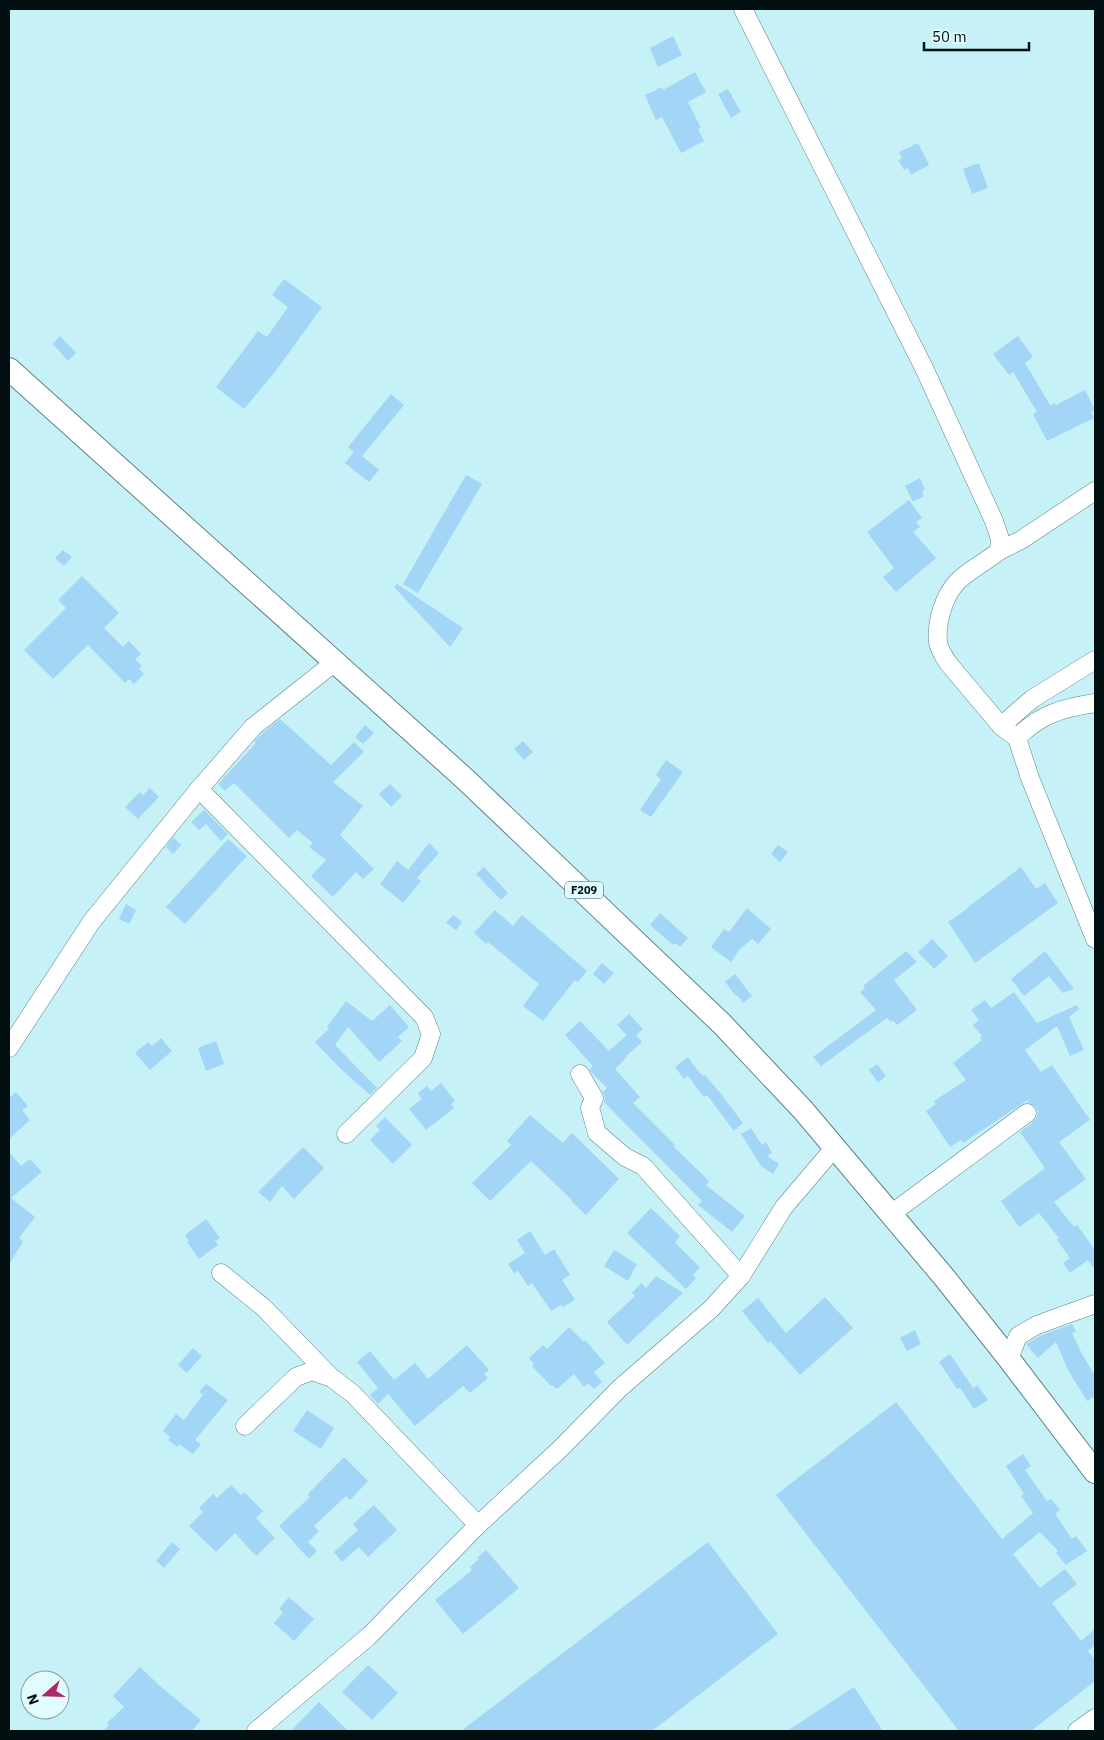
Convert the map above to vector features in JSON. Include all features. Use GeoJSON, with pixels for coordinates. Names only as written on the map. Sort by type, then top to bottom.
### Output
{"type":"FeatureCollection","features":[{"type":"Feature","properties":{"kind":"main road","name":"F209"},"geometry":{"type":"LineString","coordinates":[[9,369],[466,779],[722,1024],[803,1110],[891,1214],[1009,1359],[1095,1472]]}},
{"type":"Feature","properties":{"kind":"street"},"geometry":{"type":"LineString","coordinates":[[743,9],[924,368],[994,521],[1000,539],[999,551]]}},
{"type":"Feature","properties":{"kind":"street"},"geometry":{"type":"LineString","coordinates":[[1095,491],[1021,540],[999,551],[960,580],[952,588],[942,613],[938,632],[938,643],[942,653],[1001,726],[1017,738],[1030,778],[1095,940]]}},
{"type":"Feature","properties":{"kind":"street"},"geometry":{"type":"LineString","coordinates":[[1001,726],[1032,699],[1095,660]]}},
{"type":"Feature","properties":{"kind":"street"},"geometry":{"type":"LineString","coordinates":[[9,1048],[92,921],[199,788],[253,726],[335,662]]}},
{"type":"Feature","properties":{"kind":"street"},"geometry":{"type":"LineString","coordinates":[[1017,738],[1040,719],[1054,712],[1095,703]]}},
{"type":"Feature","properties":{"kind":"street"},"geometry":{"type":"LineString","coordinates":[[199,788],[424,1017],[431,1034],[423,1058],[346,1134]]}},
{"type":"Feature","properties":{"kind":"street"},"geometry":{"type":"LineString","coordinates":[[580,1074],[594,1098],[590,1108],[597,1133],[625,1157],[643,1166],[741,1276]]}},
{"type":"Feature","properties":{"kind":"street"},"geometry":{"type":"LineString","coordinates":[[891,1214],[1027,1113]]}},
{"type":"Feature","properties":{"kind":"street"},"geometry":{"type":"LineString","coordinates":[[256,1731],[369,1636],[478,1525],[560,1449],[620,1388],[711,1309],[741,1276],[784,1207],[835,1147]]}},
{"type":"Feature","properties":{"kind":"street"},"geometry":{"type":"LineString","coordinates":[[221,1274],[263,1307],[332,1378],[354,1394],[478,1525]]}},
{"type":"Feature","properties":{"kind":"street"},"geometry":{"type":"LineString","coordinates":[[1009,1359],[1018,1336],[1037,1325],[1095,1304]]}},
{"type":"Feature","properties":{"kind":"street"},"geometry":{"type":"LineString","coordinates":[[245,1426],[296,1377],[312,1370],[332,1378]]}},
{"type":"Feature","properties":{"kind":"street"},"geometry":{"type":"LineString","coordinates":[[1077,1731],[1095,1718]]}},
{"type":"Feature","properties":{"kind":"building"},"geometry":{"type":"Polygon","coordinates":[[[673,36],[682,55],[658,67],[650,48],[673,36]]]}},
{"type":"Feature","properties":{"kind":"building"},"geometry":{"type":"Polygon","coordinates":[[[695,72],[706,92],[688,102],[701,128],[698,129],[704,141],[681,153],[662,117],[656,120],[645,95],[662,87],[663,90],[695,72]]]}},
{"type":"Feature","properties":{"kind":"building"},"geometry":{"type":"Polygon","coordinates":[[[728,89],[741,112],[731,118],[718,94],[728,89]]]}},
{"type":"Feature","properties":{"kind":"building"},"geometry":{"type":"Polygon","coordinates":[[[918,143],[929,165],[911,175],[908,168],[904,170],[898,160],[902,158],[899,152],[918,143]]]}},
{"type":"Feature","properties":{"kind":"building"},"geometry":{"type":"Polygon","coordinates":[[[979,163],[988,188],[972,194],[963,169],[979,163]]]}},
{"type":"Feature","properties":{"kind":"building"},"geometry":{"type":"Polygon","coordinates":[[[284,279],[322,307],[275,372],[244,409],[216,387],[258,331],[267,337],[288,307],[272,295],[284,279]]]}},
{"type":"Feature","properties":{"kind":"building"},"geometry":{"type":"Polygon","coordinates":[[[60,336],[76,353],[68,361],[53,344],[60,336]]]}},
{"type":"Feature","properties":{"kind":"building"},"geometry":{"type":"Polygon","coordinates":[[[1018,336],[1033,357],[1025,363],[1050,405],[1055,403],[1056,405],[1085,390],[1095,410],[1091,412],[1094,418],[1047,441],[1033,414],[1037,412],[1013,372],[1009,375],[993,354],[1018,336]]]}},
{"type":"Feature","properties":{"kind":"building"},"geometry":{"type":"Polygon","coordinates":[[[391,394],[404,405],[362,456],[379,470],[369,482],[345,463],[354,452],[348,447],[391,394]]]}},
{"type":"Feature","properties":{"kind":"building"},"geometry":{"type":"Polygon","coordinates":[[[466,475],[482,484],[418,593],[403,584],[466,475]]]}},
{"type":"Feature","properties":{"kind":"building"},"geometry":{"type":"Polygon","coordinates":[[[920,478],[925,489],[922,491],[924,496],[913,502],[905,486],[920,478]]]}},
{"type":"Feature","properties":{"kind":"building"},"geometry":{"type":"Polygon","coordinates":[[[909,500],[922,518],[916,522],[920,527],[913,532],[936,558],[896,592],[883,577],[894,568],[867,532],[909,500]]]}},
{"type":"Feature","properties":{"kind":"building"},"geometry":{"type":"Polygon","coordinates":[[[63,550],[72,557],[64,566],[55,558],[63,550]]]}},
{"type":"Feature","properties":{"kind":"building"},"geometry":{"type":"Polygon","coordinates":[[[82,576],[119,613],[104,628],[123,647],[129,641],[141,654],[135,659],[142,666],[139,669],[144,674],[134,684],[129,679],[125,683],[88,645],[53,679],[24,650],[66,608],[58,600],[82,576]]]}},
{"type":"Feature","properties":{"kind":"building"},"geometry":{"type":"Polygon","coordinates":[[[397,584],[463,628],[450,647],[394,587],[397,584]]]}},
{"type":"Feature","properties":{"kind":"building"},"geometry":{"type":"Polygon","coordinates":[[[280,719],[331,765],[354,742],[364,752],[333,782],[363,806],[340,835],[374,869],[363,879],[356,872],[333,897],[311,876],[326,860],[309,847],[313,843],[297,830],[289,838],[234,783],[225,791],[218,784],[256,743],[254,741],[280,719]]]}},
{"type":"Feature","properties":{"kind":"building"},"geometry":{"type":"Polygon","coordinates":[[[365,725],[374,733],[363,744],[355,737],[365,725]]]}},
{"type":"Feature","properties":{"kind":"building"},"geometry":{"type":"Polygon","coordinates":[[[523,741],[533,752],[524,760],[514,749],[523,741]]]}},
{"type":"Feature","properties":{"kind":"building"},"geometry":{"type":"Polygon","coordinates":[[[666,760],[683,772],[651,817],[640,810],[661,779],[656,775],[666,760]]]}},
{"type":"Feature","properties":{"kind":"building"},"geometry":{"type":"Polygon","coordinates":[[[390,784],[402,796],[391,807],[379,794],[390,784]]]}},
{"type":"Feature","properties":{"kind":"building"},"geometry":{"type":"Polygon","coordinates":[[[150,788],[159,797],[138,819],[125,807],[140,792],[143,795],[150,788]]]}},
{"type":"Feature","properties":{"kind":"building"},"geometry":{"type":"Polygon","coordinates":[[[204,810],[228,834],[221,841],[206,824],[199,830],[191,822],[204,810]]]}},
{"type":"Feature","properties":{"kind":"building"},"geometry":{"type":"Polygon","coordinates":[[[173,837],[181,845],[173,854],[166,847],[173,837]]]}},
{"type":"Feature","properties":{"kind":"building"},"geometry":{"type":"Polygon","coordinates":[[[228,839],[247,856],[185,924],[166,907],[228,839]]]}},
{"type":"Feature","properties":{"kind":"building"},"geometry":{"type":"Polygon","coordinates":[[[429,843],[439,853],[417,878],[421,881],[403,903],[380,884],[397,861],[408,870],[429,843]]]}},
{"type":"Feature","properties":{"kind":"building"},"geometry":{"type":"Polygon","coordinates":[[[778,845],[788,852],[780,862],[771,854],[778,845]]]}},
{"type":"Feature","properties":{"kind":"building"},"geometry":{"type":"Polygon","coordinates":[[[484,867],[508,893],[501,900],[476,874],[484,867]]]}},
{"type":"Feature","properties":{"kind":"building"},"geometry":{"type":"Polygon","coordinates":[[[1021,867],[1036,889],[1045,883],[1058,903],[975,963],[948,922],[1021,867]]]}},
{"type":"Feature","properties":{"kind":"building"},"geometry":{"type":"Polygon","coordinates":[[[126,904],[136,910],[129,924],[119,919],[126,904]]]}},
{"type":"Feature","properties":{"kind":"building"},"geometry":{"type":"Polygon","coordinates":[[[747,908],[771,929],[758,944],[752,939],[739,950],[731,962],[711,947],[724,929],[729,932],[747,908]]]}},
{"type":"Feature","properties":{"kind":"building"},"geometry":{"type":"Polygon","coordinates":[[[495,910],[513,926],[522,915],[587,971],[578,982],[575,980],[543,1021],[523,1006],[539,984],[488,942],[486,944],[474,933],[495,910]]]}},
{"type":"Feature","properties":{"kind":"building"},"geometry":{"type":"Polygon","coordinates":[[[660,913],[688,938],[680,947],[675,943],[673,945],[650,925],[660,913]]]}},
{"type":"Feature","properties":{"kind":"building"},"geometry":{"type":"Polygon","coordinates":[[[453,915],[462,922],[456,930],[446,923],[453,915]]]}},
{"type":"Feature","properties":{"kind":"building"},"geometry":{"type":"Polygon","coordinates":[[[932,939],[948,956],[934,969],[918,952],[932,939]]]}},
{"type":"Feature","properties":{"kind":"building"},"geometry":{"type":"Polygon","coordinates":[[[906,951],[917,962],[894,980],[917,1010],[897,1025],[893,1020],[891,1022],[887,1018],[821,1066],[813,1057],[876,1010],[860,992],[865,988],[863,986],[906,951]]]}},
{"type":"Feature","properties":{"kind":"building"},"geometry":{"type":"Polygon","coordinates":[[[1045,951],[1074,989],[1063,993],[1049,976],[1024,996],[1011,979],[1045,951]]]}},
{"type":"Feature","properties":{"kind":"building"},"geometry":{"type":"Polygon","coordinates":[[[602,963],[614,973],[604,984],[593,974],[602,963]]]}},
{"type":"Feature","properties":{"kind":"building"},"geometry":{"type":"Polygon","coordinates":[[[735,974],[752,996],[743,1003],[725,982],[735,974]]]}},
{"type":"Feature","properties":{"kind":"building"},"geometry":{"type":"Polygon","coordinates":[[[1014,992],[1037,1023],[1077,1005],[1079,1009],[1069,1017],[1084,1050],[1070,1056],[1057,1026],[1025,1050],[1041,1072],[1052,1065],[1090,1120],[1059,1142],[1086,1179],[1054,1202],[1074,1227],[1077,1225],[1095,1250],[1095,1270],[1088,1260],[1070,1273],[1063,1263],[1070,1258],[1057,1240],[1059,1238],[1039,1213],[1019,1227],[1001,1201],[1045,1168],[1020,1132],[1036,1118],[1038,1112],[1035,1106],[1028,1103],[1028,1100],[963,1143],[961,1140],[950,1147],[926,1111],[936,1104],[934,1101],[966,1080],[953,1063],[982,1040],[980,1037],[982,1036],[973,1025],[979,1020],[971,1010],[985,1000],[991,1008],[1014,992]]]}},
{"type":"Feature","properties":{"kind":"building"},"geometry":{"type":"Polygon","coordinates":[[[346,1001],[372,1021],[390,1005],[409,1027],[398,1037],[402,1041],[379,1062],[348,1027],[335,1045],[377,1088],[370,1095],[315,1042],[329,1029],[327,1027],[346,1001]]]}},
{"type":"Feature","properties":{"kind":"building"},"geometry":{"type":"Polygon","coordinates":[[[629,1014],[643,1029],[636,1035],[642,1042],[615,1069],[640,1097],[633,1103],[709,1181],[706,1185],[745,1216],[732,1232],[698,1205],[702,1201],[604,1102],[603,1092],[607,1088],[590,1071],[593,1066],[565,1035],[580,1021],[609,1051],[627,1035],[617,1025],[629,1014]]]}},
{"type":"Feature","properties":{"kind":"building"},"geometry":{"type":"Polygon","coordinates":[[[161,1038],[172,1051],[150,1070],[135,1053],[148,1042],[152,1046],[161,1038]]]}},
{"type":"Feature","properties":{"kind":"building"},"geometry":{"type":"Polygon","coordinates":[[[216,1041],[224,1064],[206,1071],[198,1048],[216,1041]]]}},
{"type":"Feature","properties":{"kind":"building"},"geometry":{"type":"Polygon","coordinates":[[[688,1057],[698,1071],[703,1076],[705,1075],[721,1094],[743,1123],[734,1131],[707,1095],[704,1097],[688,1076],[684,1079],[675,1067],[688,1057]]]}},
{"type":"Feature","properties":{"kind":"building"},"geometry":{"type":"Polygon","coordinates":[[[877,1064],[886,1076],[878,1083],[869,1070],[877,1064]]]}},
{"type":"Feature","properties":{"kind":"building"},"geometry":{"type":"Polygon","coordinates":[[[441,1083],[455,1101],[451,1104],[454,1108],[426,1130],[409,1109],[422,1099],[418,1093],[427,1086],[431,1091],[441,1083]]]}},
{"type":"Feature","properties":{"kind":"building"},"geometry":{"type":"Polygon","coordinates":[[[16,1092],[28,1106],[22,1110],[30,1120],[9,1139],[9,1098],[16,1092]]]}},
{"type":"Feature","properties":{"kind":"building"},"geometry":{"type":"Polygon","coordinates":[[[530,1115],[563,1143],[572,1133],[619,1179],[586,1215],[531,1161],[490,1201],[472,1183],[511,1145],[507,1141],[530,1115]]]}},
{"type":"Feature","properties":{"kind":"building"},"geometry":{"type":"Polygon","coordinates":[[[385,1117],[412,1145],[393,1164],[370,1140],[380,1130],[376,1126],[385,1117]]]}},
{"type":"Feature","properties":{"kind":"building"},"geometry":{"type":"Polygon","coordinates":[[[751,1128],[762,1145],[766,1142],[772,1153],[767,1156],[779,1164],[773,1174],[761,1166],[741,1134],[751,1128]]]}},
{"type":"Feature","properties":{"kind":"building"},"geometry":{"type":"Polygon","coordinates":[[[303,1147],[324,1168],[294,1199],[282,1186],[270,1202],[258,1192],[303,1147]]]}},
{"type":"Feature","properties":{"kind":"building"},"geometry":{"type":"Polygon","coordinates":[[[9,1152],[21,1166],[30,1159],[42,1172],[11,1198],[35,1217],[19,1238],[23,1242],[9,1264],[9,1152]]]}},
{"type":"Feature","properties":{"kind":"building"},"geometry":{"type":"Polygon","coordinates":[[[651,1208],[680,1236],[675,1243],[700,1267],[693,1275],[696,1278],[686,1289],[627,1233],[651,1208]]]}},
{"type":"Feature","properties":{"kind":"building"},"geometry":{"type":"Polygon","coordinates":[[[206,1219],[220,1238],[215,1241],[218,1245],[199,1259],[187,1242],[189,1241],[185,1235],[206,1219]]]}},
{"type":"Feature","properties":{"kind":"building"},"geometry":{"type":"Polygon","coordinates":[[[530,1231],[545,1255],[554,1249],[570,1275],[562,1280],[575,1300],[563,1307],[561,1305],[551,1311],[532,1283],[528,1286],[518,1271],[514,1273],[508,1264],[525,1253],[517,1240],[530,1231]]]}},
{"type":"Feature","properties":{"kind":"building"},"geometry":{"type":"Polygon","coordinates":[[[614,1250],[637,1264],[628,1281],[604,1266],[614,1250]]]}},
{"type":"Feature","properties":{"kind":"building"},"geometry":{"type":"Polygon","coordinates":[[[656,1276],[683,1293],[627,1345],[607,1322],[635,1296],[632,1293],[641,1283],[646,1288],[656,1276]]]}},
{"type":"Feature","properties":{"kind":"building"},"geometry":{"type":"Polygon","coordinates":[[[825,1297],[853,1328],[800,1375],[770,1341],[768,1343],[742,1311],[758,1298],[786,1333],[825,1297]]]}},
{"type":"Feature","properties":{"kind":"building"},"geometry":{"type":"Polygon","coordinates":[[[1072,1324],[1076,1332],[1072,1333],[1095,1376],[1095,1396],[1087,1401],[1069,1372],[1056,1342],[1038,1358],[1026,1344],[1042,1335],[1072,1324]]]}},
{"type":"Feature","properties":{"kind":"building"},"geometry":{"type":"Polygon","coordinates":[[[569,1327],[584,1342],[585,1340],[605,1363],[594,1372],[602,1382],[594,1389],[588,1383],[584,1387],[574,1374],[557,1389],[551,1386],[532,1366],[534,1364],[529,1358],[543,1345],[547,1349],[569,1327]]]}},
{"type":"Feature","properties":{"kind":"building"},"geometry":{"type":"Polygon","coordinates":[[[915,1330],[921,1344],[907,1351],[900,1338],[915,1330]]]}},
{"type":"Feature","properties":{"kind":"building"},"geometry":{"type":"Polygon","coordinates":[[[467,1345],[489,1370],[484,1374],[488,1378],[470,1393],[463,1386],[415,1426],[388,1394],[378,1404],[370,1395],[378,1388],[357,1362],[370,1351],[394,1380],[415,1363],[428,1379],[467,1345]]]}},
{"type":"Feature","properties":{"kind":"building"},"geometry":{"type":"Polygon","coordinates":[[[193,1348],[202,1356],[187,1373],[178,1365],[193,1348]]]}},
{"type":"Feature","properties":{"kind":"building"},"geometry":{"type":"Polygon","coordinates":[[[950,1354],[973,1388],[977,1385],[988,1400],[974,1409],[960,1388],[957,1389],[939,1362],[950,1354]]]}},
{"type":"Feature","properties":{"kind":"building"},"geometry":{"type":"Polygon","coordinates":[[[206,1384],[228,1400],[195,1440],[201,1444],[193,1454],[179,1444],[177,1447],[168,1440],[170,1437],[163,1431],[176,1414],[184,1420],[203,1395],[199,1392],[206,1384]]]}},
{"type":"Feature","properties":{"kind":"building"},"geometry":{"type":"Polygon","coordinates":[[[896,1402],[1002,1539],[1033,1513],[1021,1496],[1024,1494],[1006,1466],[1023,1454],[1031,1466],[1025,1470],[1047,1501],[1051,1499],[1060,1510],[1055,1514],[1072,1539],[1076,1536],[1087,1551],[1066,1565],[1056,1553],[1058,1551],[1040,1532],[1013,1554],[1040,1588],[1065,1569],[1077,1584],[1052,1603],[1081,1641],[1095,1629],[1095,1645],[1088,1651],[1095,1660],[1095,1681],[1031,1731],[959,1731],[776,1495],[896,1402]]]}},
{"type":"Feature","properties":{"kind":"building"},"geometry":{"type":"Polygon","coordinates":[[[307,1410],[334,1428],[321,1449],[293,1431],[307,1410]]]}},
{"type":"Feature","properties":{"kind":"building"},"geometry":{"type":"Polygon","coordinates":[[[344,1457],[368,1481],[350,1500],[346,1496],[314,1526],[319,1531],[308,1542],[317,1551],[309,1559],[279,1526],[310,1497],[308,1494],[344,1457]]]}},
{"type":"Feature","properties":{"kind":"building"},"geometry":{"type":"Polygon","coordinates":[[[231,1485],[241,1495],[244,1492],[263,1511],[256,1518],[275,1538],[256,1556],[235,1533],[216,1552],[189,1526],[203,1512],[199,1508],[213,1494],[217,1498],[231,1485]]]}},
{"type":"Feature","properties":{"kind":"building"},"geometry":{"type":"Polygon","coordinates":[[[374,1505],[397,1530],[368,1557],[359,1547],[342,1562],[334,1552],[358,1530],[353,1524],[374,1505]]]}},
{"type":"Feature","properties":{"kind":"building"},"geometry":{"type":"Polygon","coordinates":[[[172,1542],[180,1549],[164,1568],[156,1561],[172,1542]]]}},
{"type":"Feature","properties":{"kind":"building"},"geometry":{"type":"Polygon","coordinates":[[[708,1542],[778,1634],[652,1731],[461,1731],[708,1542]]]}},
{"type":"Feature","properties":{"kind":"building"},"geometry":{"type":"Polygon","coordinates":[[[486,1550],[519,1588],[463,1634],[435,1600],[472,1570],[470,1567],[486,1550]]]}},
{"type":"Feature","properties":{"kind":"building"},"geometry":{"type":"Polygon","coordinates":[[[289,1597],[314,1619],[294,1641],[274,1623],[283,1612],[279,1609],[289,1597]]]}},
{"type":"Feature","properties":{"kind":"building"},"geometry":{"type":"Polygon","coordinates":[[[368,1665],[398,1693],[372,1720],[342,1692],[368,1665]]]}},
{"type":"Feature","properties":{"kind":"building"},"geometry":{"type":"Polygon","coordinates":[[[140,1667],[201,1720],[192,1731],[103,1731],[109,1725],[107,1723],[124,1707],[113,1696],[140,1667]]]}},
{"type":"Feature","properties":{"kind":"building"},"geometry":{"type":"Polygon","coordinates":[[[854,1687],[883,1731],[787,1731],[854,1687]]]}},
{"type":"Feature","properties":{"kind":"building"},"geometry":{"type":"Polygon","coordinates":[[[319,1702],[348,1731],[291,1731],[319,1702]]]}}]}
